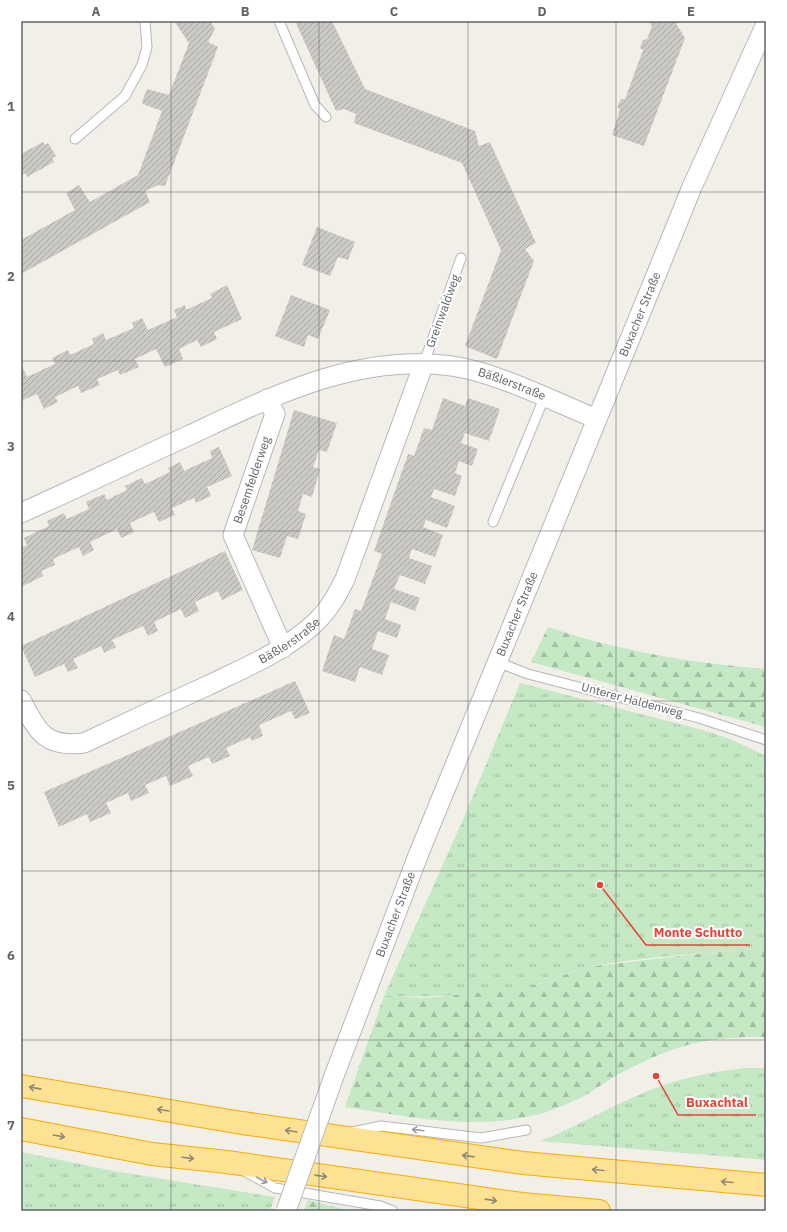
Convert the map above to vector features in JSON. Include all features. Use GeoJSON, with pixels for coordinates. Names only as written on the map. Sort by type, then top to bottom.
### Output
{"type":"FeatureCollection","features":[{"type":"Feature","properties":{"kind":"highway"},"geometry":{"type":"LineString","coordinates":[[21,1086],[330,1137],[523,1163],[766,1185]]}},
{"type":"Feature","properties":{"kind":"highway"},"geometry":{"type":"LineString","coordinates":[[21,1129],[152,1154],[227,1162],[514,1203],[599,1211]]}},
{"type":"Feature","properties":{"kind":"street","name":"Buxacher Straße"},"geometry":{"type":"LineString","coordinates":[[286,1211],[334,1076],[419,853],[692,187],[766,24]]}},
{"type":"Feature","properties":{"kind":"street","name":"Bäßlerstraße"},"geometry":{"type":"LineString","coordinates":[[21,513],[267,399],[343,372],[391,364],[424,363],[480,372],[597,419]]}},
{"type":"Feature","properties":{"kind":"street","name":"Bäßlerstraße"},"geometry":{"type":"LineString","coordinates":[[21,700],[34,726],[49,740],[66,746],[84,743],[284,648],[318,620],[334,602],[353,561],[424,363]]}},
{"type":"Feature","properties":{"kind":"street","name":"Besemfelderweg"},"geometry":{"type":"LineString","coordinates":[[267,399],[275,414],[233,535],[284,648]]}},
{"type":"Feature","properties":{"kind":"lane"},"geometry":{"type":"LineString","coordinates":[[75,139],[125,96],[142,65],[148,47],[145,21]]}},
{"type":"Feature","properties":{"kind":"lane"},"geometry":{"type":"LineString","coordinates":[[279,21],[315,105],[326,117]]}},
{"type":"Feature","properties":{"kind":"lane","name":"Greinwaldweg"},"geometry":{"type":"LineString","coordinates":[[424,363],[462,258]]}},
{"type":"Feature","properties":{"kind":"lane"},"geometry":{"type":"LineString","coordinates":[[493,522],[544,398]]}},
{"type":"Feature","properties":{"kind":"lane","name":"Unterer Haldenweg"},"geometry":{"type":"LineString","coordinates":[[497,662],[528,674],[699,718],[766,740]]}},
{"type":"Feature","properties":{"kind":"lane"},"geometry":{"type":"LineString","coordinates":[[330,1137],[381,1126],[481,1138],[526,1130]]}},
{"type":"Feature","properties":{"kind":"lane"},"geometry":{"type":"LineString","coordinates":[[227,1162],[275,1188],[380,1206],[393,1211]]}},
{"type":"Feature","properties":{"kind":"green space"},"geometry":{"type":"Polygon","coordinates":[[[548,627],[601,643],[656,655],[766,669],[766,727],[531,662],[548,627]]]}},
{"type":"Feature","properties":{"kind":"green space"},"geometry":{"type":"Polygon","coordinates":[[[520,683],[703,730],[730,739],[766,756],[766,948],[676,955],[609,963],[587,967],[538,984],[500,991],[423,997],[384,996],[462,822],[520,683]]]}},
{"type":"Feature","properties":{"kind":"green space"},"geometry":{"type":"Polygon","coordinates":[[[766,948],[766,1037],[725,1038],[691,1044],[674,1049],[640,1063],[576,1100],[549,1111],[524,1118],[499,1121],[447,1121],[345,1107],[384,996],[425,998],[487,992],[540,984],[586,967],[706,953],[766,948]]]}},
{"type":"Feature","properties":{"kind":"green space"},"geometry":{"type":"Polygon","coordinates":[[[746,1068],[766,1068],[766,1160],[540,1141],[564,1131],[622,1102],[675,1081],[703,1074],[746,1068]]]}},
{"type":"Feature","properties":{"kind":"green space"},"geometry":{"type":"Polygon","coordinates":[[[21,1152],[114,1171],[275,1197],[270,1211],[21,1211],[21,1152]]]}},
{"type":"Feature","properties":{"kind":"green space"},"geometry":{"type":"Polygon","coordinates":[[[308,1200],[351,1211],[304,1211],[308,1200]]]}},
{"type":"Feature","properties":{"kind":"building"},"geometry":{"type":"Polygon","coordinates":[[[174,21],[210,21],[215,29],[208,42],[218,47],[165,186],[158,185],[145,191],[150,202],[21,274],[21,240],[75,210],[66,193],[79,185],[90,202],[138,175],[162,111],[143,104],[142,102],[147,89],[169,95],[189,43],[174,21]]]}},
{"type":"Feature","properties":{"kind":"building"},"geometry":{"type":"Polygon","coordinates":[[[295,21],[332,21],[365,89],[475,131],[479,146],[490,142],[536,243],[525,249],[534,261],[497,359],[465,346],[501,250],[462,163],[354,123],[356,114],[344,109],[336,111],[295,21]]]}},
{"type":"Feature","properties":{"kind":"building"},"geometry":{"type":"Polygon","coordinates":[[[648,21],[682,21],[676,24],[685,38],[644,146],[612,135],[620,109],[617,107],[621,99],[625,99],[643,50],[640,48],[643,40],[647,39],[652,26],[648,21]]]}},
{"type":"Feature","properties":{"kind":"building"},"geometry":{"type":"Polygon","coordinates":[[[43,142],[45,145],[48,143],[56,156],[52,158],[54,162],[27,177],[25,173],[22,175],[21,154],[43,142]]]}},
{"type":"Feature","properties":{"kind":"building"},"geometry":{"type":"Polygon","coordinates":[[[317,227],[355,242],[348,260],[338,257],[330,276],[302,265],[317,227]]]}},
{"type":"Feature","properties":{"kind":"building"},"geometry":{"type":"Polygon","coordinates":[[[227,285],[242,319],[214,332],[217,339],[201,347],[197,340],[179,349],[183,359],[165,367],[156,349],[135,359],[139,367],[120,375],[118,370],[97,379],[100,385],[81,393],[78,386],[55,397],[58,402],[44,409],[37,394],[21,401],[21,369],[23,368],[27,377],[55,364],[52,358],[68,350],[70,355],[94,344],[92,339],[103,333],[106,340],[134,328],[132,323],[142,318],[148,330],[177,317],[174,310],[185,305],[186,310],[212,298],[210,294],[227,285]]]}},
{"type":"Feature","properties":{"kind":"building"},"geometry":{"type":"Polygon","coordinates":[[[291,295],[330,310],[318,339],[308,335],[304,347],[275,336],[291,295]]]}},
{"type":"Feature","properties":{"kind":"building"},"geometry":{"type":"Polygon","coordinates":[[[443,398],[465,406],[468,398],[500,409],[489,441],[465,433],[461,443],[478,449],[472,466],[459,461],[455,473],[462,476],[455,496],[434,489],[431,497],[455,506],[447,528],[426,520],[423,527],[443,535],[435,557],[412,549],[409,558],[432,566],[425,584],[400,575],[394,589],[420,598],[415,611],[391,602],[385,619],[401,625],[397,638],[378,631],[372,649],[389,655],[382,675],[360,667],[355,682],[322,671],[334,635],[344,639],[355,609],[361,611],[382,554],[374,551],[408,454],[414,456],[424,428],[432,430],[443,398]]]}},
{"type":"Feature","properties":{"kind":"building"},"geometry":{"type":"Polygon","coordinates":[[[294,410],[337,423],[327,452],[319,450],[313,467],[320,469],[312,497],[303,494],[298,511],[306,514],[298,539],[287,536],[280,558],[252,550],[294,410]]]}},
{"type":"Feature","properties":{"kind":"building"},"geometry":{"type":"Polygon","coordinates":[[[219,447],[232,476],[207,487],[211,496],[196,503],[194,498],[172,508],[175,515],[159,522],[154,512],[130,523],[134,532],[121,538],[117,529],[90,542],[94,550],[83,556],[79,547],[53,559],[55,565],[41,571],[43,576],[21,587],[21,548],[27,545],[24,538],[49,526],[47,521],[64,513],[67,519],[89,509],[86,502],[104,494],[107,500],[127,490],[125,486],[142,478],[145,484],[170,472],[168,468],[180,462],[184,471],[212,458],[210,451],[219,447]]]}},
{"type":"Feature","properties":{"kind":"building"},"geometry":{"type":"Polygon","coordinates":[[[225,551],[243,590],[222,600],[218,591],[195,602],[199,611],[185,618],[181,609],[154,622],[158,631],[148,636],[143,626],[112,640],[116,647],[104,653],[101,646],[73,659],[78,668],[68,672],[64,664],[35,677],[21,646],[225,551]]]}},
{"type":"Feature","properties":{"kind":"building"},"geometry":{"type":"Polygon","coordinates":[[[295,681],[310,713],[295,719],[291,711],[259,725],[263,736],[252,741],[250,737],[226,748],[230,756],[212,764],[209,757],[188,766],[193,776],[170,786],[166,776],[145,785],[149,793],[131,801],[128,793],[106,803],[111,813],[90,822],[87,814],[59,827],[44,792],[295,681]]]}},
{"type":"Feature","properties":{"kind":"place","name":"Monte Schutto"},"geometry":{"type":"Point","coordinates":[600,885]}},
{"type":"Feature","properties":{"kind":"place","name":"Buxachtal"},"geometry":{"type":"Point","coordinates":[656,1076]}}]}
